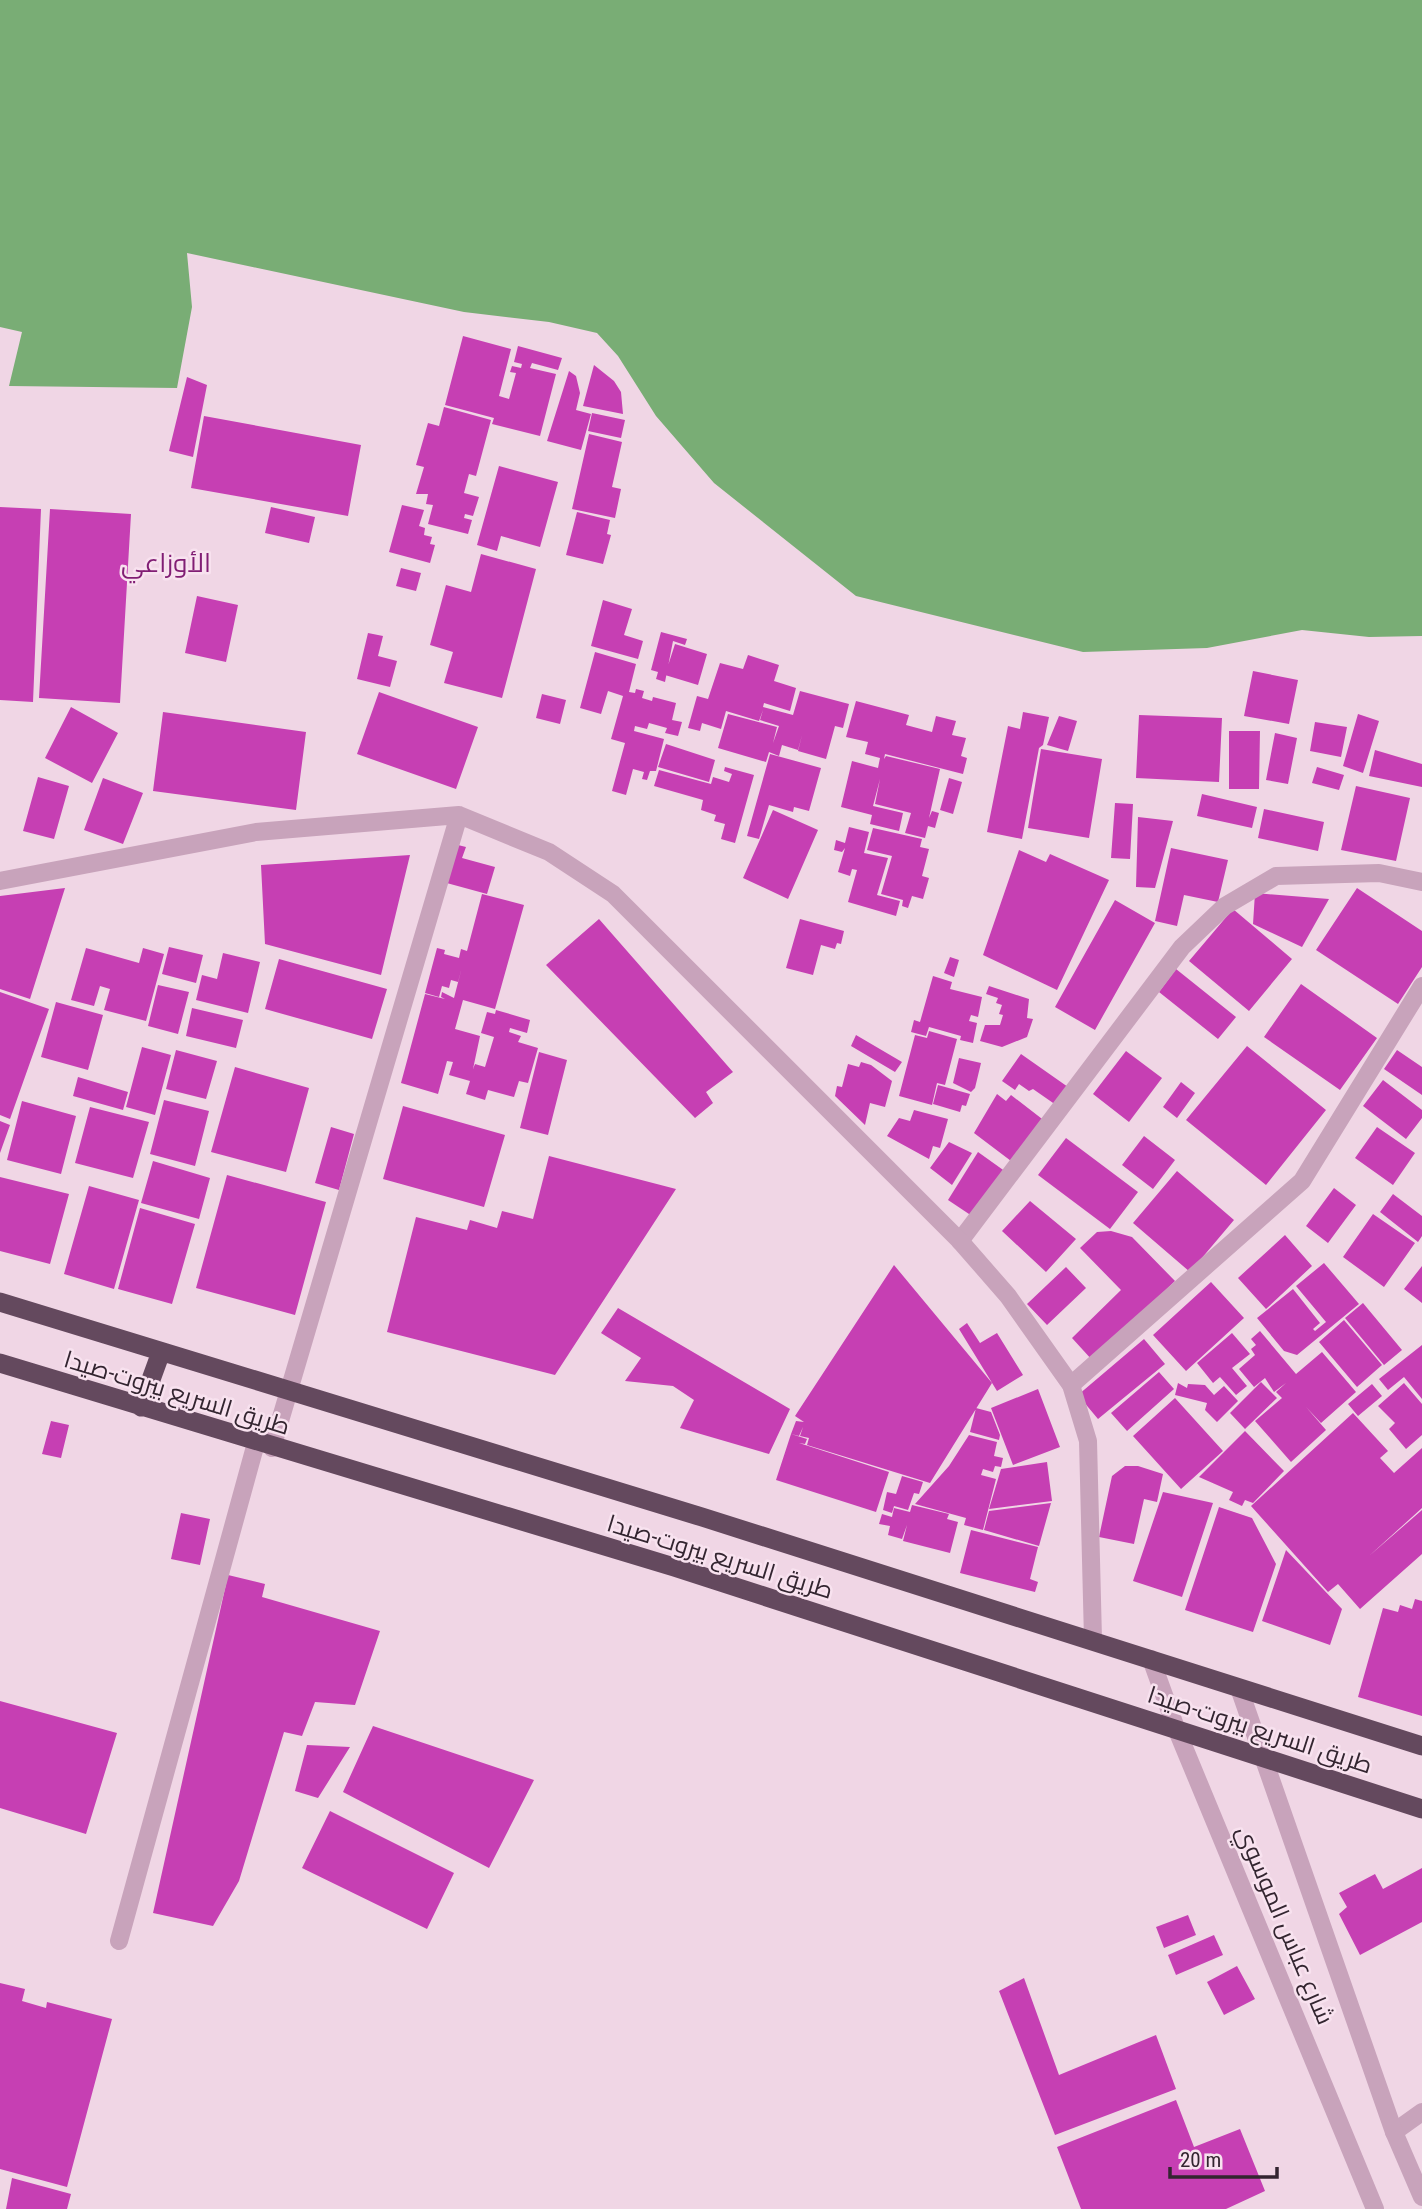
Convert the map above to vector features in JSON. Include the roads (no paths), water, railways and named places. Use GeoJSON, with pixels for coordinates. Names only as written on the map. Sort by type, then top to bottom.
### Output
{"type":"FeatureCollection","features":[{"type":"Feature","properties":{"kind":"highway","name":"طريق السريع بيروت-صيدا"},"geometry":{"type":"LineString","coordinates":[[0,1302],[1093,1639],[1422,1746]]}},
{"type":"Feature","properties":{"kind":"highway"},"geometry":{"type":"LineString","coordinates":[[141,1407],[161,1352]]}},
{"type":"Feature","properties":{"kind":"highway","name":"طريق السريع بيروت-صيدا"},"geometry":{"type":"LineString","coordinates":[[0,1363],[687,1571],[1422,1809]]}},
{"type":"Feature","properties":{"kind":"street"},"geometry":{"type":"LineString","coordinates":[[119,1941],[264,1445],[289,1391],[459,815]]}},
{"type":"Feature","properties":{"kind":"street"},"geometry":{"type":"LineString","coordinates":[[0,881],[256,832],[459,815],[549,852],[613,894],[960,1241],[1008,1296],[1071,1385],[1088,1441],[1093,1639]]}},
{"type":"Feature","properties":{"kind":"street"},"geometry":{"type":"LineString","coordinates":[[960,1241],[1182,947],[1225,906],[1276,876],[1379,873],[1422,881]]}},
{"type":"Feature","properties":{"kind":"street"},"geometry":{"type":"LineString","coordinates":[[1071,1385],[1302,1181],[1422,986]]}},
{"type":"Feature","properties":{"kind":"street","name":"شارع عباس الموسوي"},"geometry":{"type":"LineString","coordinates":[[1151,1659],[1176,1728],[1375,2209]]}},
{"type":"Feature","properties":{"kind":"street","name":"شارع عباس الموسوي"},"geometry":{"type":"LineString","coordinates":[[1239,1688],[1394,2132],[1422,2197]]}},
{"type":"Feature","properties":{"kind":"street"},"geometry":{"type":"LineString","coordinates":[[1394,2132],[1422,2112]]}},
{"type":"Feature","properties":{"kind":"district","name":"الأوزاعي"},"geometry":{"type":"Point","coordinates":[166,563]}}]}
